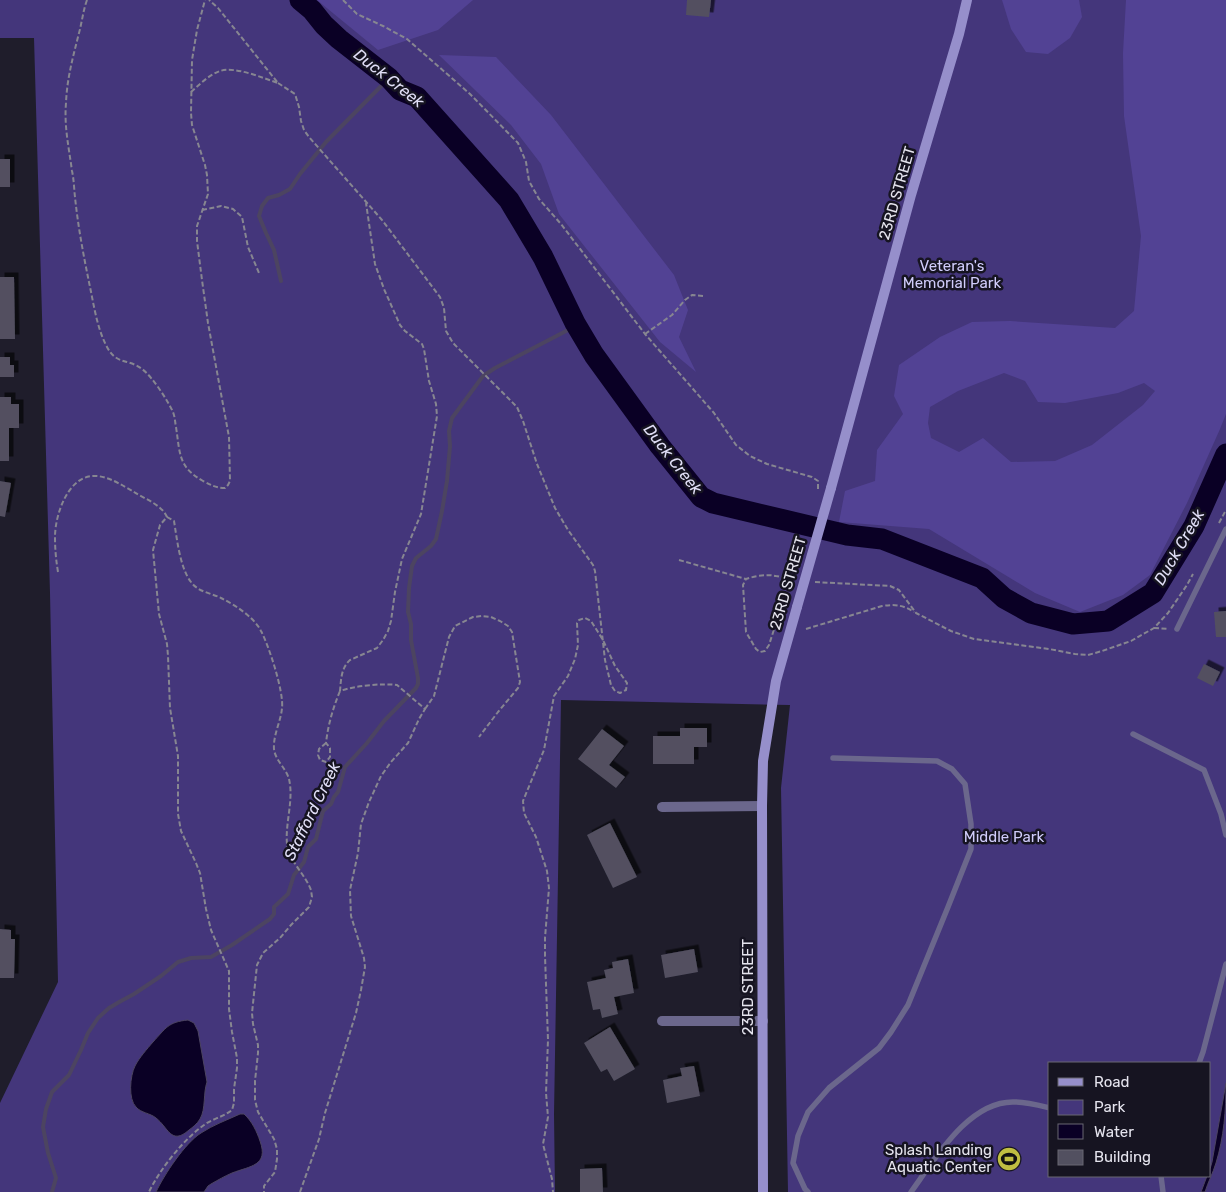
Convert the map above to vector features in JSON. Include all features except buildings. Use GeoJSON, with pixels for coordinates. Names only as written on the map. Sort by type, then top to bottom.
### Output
{"type":"FeatureCollection","features":[{"type":"Feature","properties":{"kind":"street","name":"23RD STREET"},"geometry":{"type":"LineString","coordinates":[[763,1192],[762,806],[763,761],[773,697],[796,607],[831,488],[906,214],[959,34],[967,0]]}},
{"type":"Feature","properties":{"kind":"street"},"geometry":{"type":"LineString","coordinates":[[662,806],[762,806]]}},
{"type":"Feature","properties":{"kind":"street"},"geometry":{"type":"LineString","coordinates":[[662,1021],[763,1021]]}},
{"type":"Feature","properties":{"kind":"lane"},"geometry":{"type":"LineString","coordinates":[[1177,629],[1226,529]]}},
{"type":"Feature","properties":{"kind":"lane"},"geometry":{"type":"LineString","coordinates":[[1133,734],[1204,770],[1226,835]]}},
{"type":"Feature","properties":{"kind":"lane"},"geometry":{"type":"LineString","coordinates":[[808,1192],[793,1163],[798,1136],[808,1112],[829,1088],[879,1048],[904,1012],[934,943],[971,849],[971,824],[965,784],[952,769],[937,761],[833,758]]}},
{"type":"Feature","properties":{"kind":"lane"},"geometry":{"type":"LineString","coordinates":[[1199,1062],[1226,964]]}},
{"type":"Feature","properties":{"kind":"lane"},"geometry":{"type":"LineString","coordinates":[[910,1192],[947,1142],[965,1123],[990,1106],[1014,1101],[1048,1107]]}},
{"type":"Feature","properties":{"kind":"lane"},"geometry":{"type":"LineString","coordinates":[[1161,1177],[1163,1192]]}},
{"type":"Feature","properties":{"kind":"path"},"geometry":{"type":"LineString","coordinates":[[87,0],[69,72],[65,123],[78,216],[98,325],[112,355],[122,362],[141,368],[162,394],[173,412],[180,454],[187,470],[212,486],[225,488],[230,480],[229,437],[202,280],[197,226],[208,194],[207,175],[206,165],[192,125],[190,92],[192,60],[205,0]]}},
{"type":"Feature","properties":{"kind":"path"},"geometry":{"type":"LineString","coordinates":[[210,0],[278,83]]}},
{"type":"Feature","properties":{"kind":"path"},"geometry":{"type":"LineString","coordinates":[[344,0],[357,14],[407,39],[470,94],[518,142],[526,162],[529,181],[539,199],[561,224],[645,334],[714,413],[736,444],[750,456],[767,464],[812,477],[818,481],[817,494]]}},
{"type":"Feature","properties":{"kind":"path"},"geometry":{"type":"LineString","coordinates":[[190,92],[214,74],[226,70],[238,70],[278,83],[295,94],[304,130],[314,144],[382,220],[440,297],[444,308],[446,331],[453,343],[516,407],[555,508],[595,571],[603,640],[605,660],[611,685],[615,691],[620,693],[626,690],[627,683],[615,666],[603,640],[592,621],[585,618],[579,620],[577,622],[578,645],[575,659],[568,676],[554,696],[544,750],[523,801],[524,813],[536,837],[548,871],[545,947],[548,1040],[546,1093],[548,1116],[543,1144],[552,1179],[553,1192]]}},
{"type":"Feature","properties":{"kind":"path"},"geometry":{"type":"LineString","coordinates":[[326,743],[330,748],[330,758],[326,762],[320,760],[318,755],[319,749],[326,743],[346,663],[377,648],[388,631],[402,559],[421,514],[437,416],[422,344],[400,325],[374,264],[366,202]]}},
{"type":"Feature","properties":{"kind":"path"},"geometry":{"type":"LineString","coordinates":[[202,210],[221,206],[233,209],[242,217],[248,247],[260,273]]}},
{"type":"Feature","properties":{"kind":"path"},"geometry":{"type":"LineString","coordinates":[[645,334],[672,315],[692,295],[704,296]]}},
{"type":"Feature","properties":{"kind":"path"},"geometry":{"type":"LineString","coordinates":[[58,572],[55,554],[55,535],[61,507],[69,491],[77,482],[86,477],[100,476],[125,487],[165,512],[167,517],[174,521],[183,564],[187,577],[192,584],[198,589],[222,598],[251,618],[260,628],[265,639],[282,698],[281,715],[274,751],[288,779],[290,799],[288,850],[310,886],[312,897],[309,907],[263,954],[257,965],[252,1013],[258,1045],[255,1100],[258,1112],[274,1139],[277,1149],[275,1172],[264,1186],[264,1192]]}},
{"type":"Feature","properties":{"kind":"path"},"geometry":{"type":"LineString","coordinates":[[1217,527],[1226,510]]}},
{"type":"Feature","properties":{"kind":"path"},"geometry":{"type":"LineString","coordinates":[[149,1192],[161,1172],[190,1136],[206,1124],[229,1112],[233,1107],[237,1068],[229,1010],[229,971],[208,920],[200,873],[181,831],[179,822],[178,756],[170,708],[167,644],[159,614],[153,550],[160,525],[167,517]]}},
{"type":"Feature","properties":{"kind":"path"},"geometry":{"type":"LineString","coordinates":[[679,560],[746,580]]}},
{"type":"Feature","properties":{"kind":"path"},"geometry":{"type":"LineString","coordinates":[[806,629],[894,604],[906,607],[951,631],[974,639],[1088,655],[1131,641],[1154,628],[1168,613],[1196,569]]}},
{"type":"Feature","properties":{"kind":"path"},"geometry":{"type":"LineString","coordinates":[[786,603],[780,611],[769,645],[765,651],[760,652],[756,649],[746,632],[743,585],[746,580],[765,575],[797,580]]}},
{"type":"Feature","properties":{"kind":"path"},"geometry":{"type":"LineString","coordinates":[[807,581],[890,586],[899,590],[916,613]]}},
{"type":"Feature","properties":{"kind":"path"},"geometry":{"type":"LineString","coordinates":[[300,1192],[319,1139],[361,990],[364,958],[351,916],[350,890],[357,860],[361,824],[381,776],[408,743],[419,719],[434,696],[451,630],[464,621],[478,616],[491,617],[500,621],[508,626],[512,632],[520,682],[518,688],[480,738]]}},
{"type":"Feature","properties":{"kind":"path"},"geometry":{"type":"LineString","coordinates":[[1154,628],[1177,629]]}},
{"type":"Feature","properties":{"kind":"path"},"geometry":{"type":"LineString","coordinates":[[340,691],[366,686],[397,685],[425,709]]}},
{"type":"Feature","properties":{"kind":"green space"},"geometry":{"type":"Polygon","coordinates":[[[0,0],[1226,0],[1226,1192],[788,1192],[781,788],[790,705],[561,700],[554,1114],[555,1192],[0,1192],[0,1103],[58,982],[50,593],[34,38],[0,38],[0,0]]]}},
{"type":"Feature","properties":{"kind":"shaded area"},"geometry":{"type":"Polygon","coordinates":[[[317,0],[473,0],[438,30],[378,50],[317,0]]]}},
{"type":"Feature","properties":{"kind":"shaded area"},"geometry":{"type":"Polygon","coordinates":[[[1002,0],[1079,0],[1082,17],[1070,38],[1048,54],[1026,52],[1011,29],[1002,0]]]}},
{"type":"Feature","properties":{"kind":"shaded area"},"geometry":{"type":"Polygon","coordinates":[[[1126,0],[1226,0],[1226,414],[1187,503],[1150,575],[1123,595],[1080,612],[1035,593],[929,529],[839,522],[845,491],[875,481],[877,450],[903,414],[894,396],[899,365],[940,337],[972,322],[1010,321],[1115,328],[1134,311],[1141,236],[1124,116],[1123,53],[1126,0]],[[1004,373],[958,391],[930,407],[928,423],[931,438],[959,452],[983,438],[1011,462],[1055,461],[1092,445],[1143,405],[1155,391],[1144,383],[1118,393],[1065,403],[1038,402],[1025,381],[1004,373]]]}},
{"type":"Feature","properties":{"kind":"shaded area"},"geometry":{"type":"Polygon","coordinates":[[[439,55],[496,57],[551,115],[674,275],[688,310],[679,337],[696,372],[660,342],[559,214],[541,164],[511,125],[439,55]]]}},
{"type":"Feature","properties":{"kind":"water"},"geometry":{"type":"Polygon","coordinates":[[[188,1020],[194,1023],[198,1031],[207,1082],[200,1119],[183,1134],[174,1136],[154,1116],[140,1111],[136,1107],[132,1099],[131,1081],[133,1070],[137,1063],[161,1033],[168,1026],[176,1022],[188,1020]]]}},
{"type":"Feature","properties":{"kind":"water"},"geometry":{"type":"Polygon","coordinates":[[[1226,1083],[1226,1103],[1221,1143],[1211,1177],[1226,1083]]]}},
{"type":"Feature","properties":{"kind":"water"},"geometry":{"type":"Polygon","coordinates":[[[240,1114],[244,1114],[249,1120],[256,1130],[260,1141],[262,1156],[256,1164],[222,1178],[208,1186],[204,1192],[156,1192],[164,1177],[188,1144],[201,1133],[240,1114]]]}},
{"type":"Feature","properties":{"kind":"water"},"geometry":{"type":"Polygon","coordinates":[[[1207,1177],[1211,1177],[1205,1192],[1201,1192],[1207,1177]]]}},
{"type":"Feature","properties":{"kind":"waterway","name":"Duck Creek"},"geometry":{"type":"LineString","coordinates":[[300,0],[339,39],[389,78],[400,90],[417,97],[509,200],[543,257],[575,323],[594,355],[660,446],[701,497],[713,503],[847,535],[882,539],[982,578],[1004,598],[1031,613],[1073,624],[1108,621],[1153,593],[1194,526],[1226,454]]}},
{"type":"Feature","properties":{"kind":"waterway"},"geometry":{"type":"LineString","coordinates":[[281,281],[274,250],[259,216],[262,206],[268,198],[290,189],[326,142],[389,78]]}},
{"type":"Feature","properties":{"kind":"waterway","name":"Stafford Creek"},"geometry":{"type":"LineString","coordinates":[[52,1192],[56,1178],[48,1153],[43,1127],[46,1109],[52,1092],[69,1075],[88,1033],[98,1018],[109,1008],[134,994],[178,962],[191,958],[211,957],[270,919],[274,914],[274,907],[288,894],[294,875],[304,862],[308,847],[316,839],[323,811],[331,804],[338,792],[345,767],[384,721],[416,688],[418,678],[408,612],[409,588],[412,566],[416,558],[431,546],[436,539],[447,481],[450,446],[449,431],[452,418],[483,376],[568,330],[575,323]]}},
{"type":"Feature","properties":{"kind":"place","name":"Splash Landing Aquatic Center"},"geometry":{"type":"Point","coordinates":[1009,1159]}},
{"type":"Feature","properties":{"kind":"park label","name":"Veteran's Memorial Park"},"geometry":{"type":"Point","coordinates":[952,274]}},
{"type":"Feature","properties":{"kind":"park label","name":"Middle Park"},"geometry":{"type":"Point","coordinates":[1004,837]}}]}
